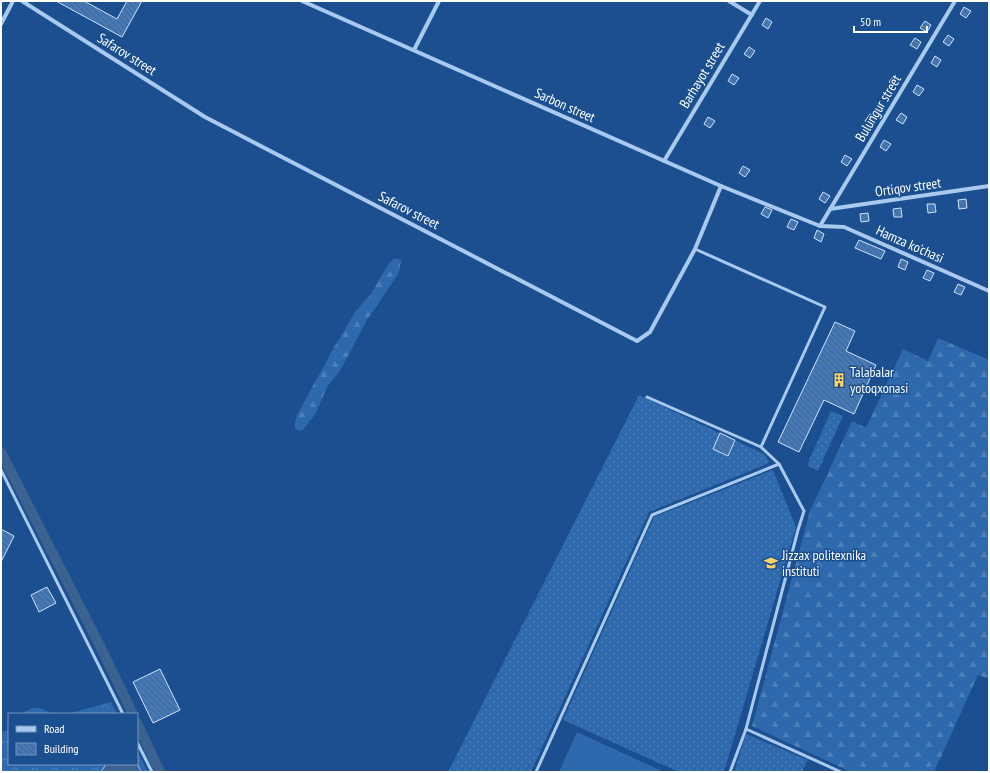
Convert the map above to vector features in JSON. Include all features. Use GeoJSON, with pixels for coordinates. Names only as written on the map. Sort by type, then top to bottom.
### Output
{"type":"FeatureCollection","features":[{"type":"Feature","properties":{"kind":"street"},"geometry":{"type":"LineString","coordinates":[[1,24],[13,1]]}},
{"type":"Feature","properties":{"kind":"street","name":"Safarov street"},"geometry":{"type":"LineString","coordinates":[[22,1],[205,117],[637,341],[650,332],[695,249],[721,186]]}},
{"type":"Feature","properties":{"kind":"street","name":"Sarbon street"},"geometry":{"type":"LineString","coordinates":[[302,1],[721,186],[820,226]]}},
{"type":"Feature","properties":{"kind":"street"},"geometry":{"type":"LineString","coordinates":[[414,50],[439,1]]}},
{"type":"Feature","properties":{"kind":"street"},"geometry":{"type":"LineString","coordinates":[[729,1],[752,14]]}},
{"type":"Feature","properties":{"kind":"street","name":"Barhayot street"},"geometry":{"type":"LineString","coordinates":[[664,161],[760,1]]}},
{"type":"Feature","properties":{"kind":"street","name":"Bulungur street"},"geometry":{"type":"LineString","coordinates":[[820,226],[955,1]]}},
{"type":"Feature","properties":{"kind":"street","name":"Ortiqov street"},"geometry":{"type":"LineString","coordinates":[[830,209],[989,186]]}},
{"type":"Feature","properties":{"kind":"street","name":"Hamza ko'chasi"},"geometry":{"type":"LineString","coordinates":[[820,226],[844,227],[989,291]]}},
{"type":"Feature","properties":{"kind":"lane"},"geometry":{"type":"LineString","coordinates":[[695,249],[825,307],[761,447]]}},
{"type":"Feature","properties":{"kind":"lane"},"geometry":{"type":"LineString","coordinates":[[647,397],[761,447],[779,464],[804,511],[746,729],[730,772]]}},
{"type":"Feature","properties":{"kind":"lane"},"geometry":{"type":"LineString","coordinates":[[536,772],[652,515],[779,464]]}},
{"type":"Feature","properties":{"kind":"lane"},"geometry":{"type":"LineString","coordinates":[[1,470],[122,713]]}},
{"type":"Feature","properties":{"kind":"lane"},"geometry":{"type":"LineString","coordinates":[[746,729],[841,772]]}},
{"type":"Feature","properties":{"kind":"lane"},"geometry":{"type":"LineString","coordinates":[[138,744],[152,772]]}},
{"type":"Feature","properties":{"kind":"green space"},"geometry":{"type":"Polygon","coordinates":[[[394,258],[401,260],[399,273],[367,320],[340,371],[327,387],[316,413],[302,431],[295,429],[297,415],[334,347],[355,312],[371,294],[388,265],[394,258]]]}},
{"type":"Feature","properties":{"kind":"green space"},"geometry":{"type":"Polygon","coordinates":[[[938,338],[989,360],[989,679],[978,675],[934,772],[851,772],[752,726],[810,511],[852,421],[866,428],[903,349],[928,361],[938,338]]]}},
{"type":"Feature","properties":{"kind":"green space"},"geometry":{"type":"Polygon","coordinates":[[[639,395],[764,454],[769,461],[767,464],[649,512],[531,772],[448,772],[639,395]]]}},
{"type":"Feature","properties":{"kind":"green space"},"geometry":{"type":"Polygon","coordinates":[[[831,411],[843,416],[818,471],[807,465],[831,411]]]}},
{"type":"Feature","properties":{"kind":"green space"},"geometry":{"type":"Polygon","coordinates":[[[773,470],[796,527],[724,772],[679,772],[563,720],[654,517],[773,470]]]}},
{"type":"Feature","properties":{"kind":"green space"},"geometry":{"type":"Polygon","coordinates":[[[111,702],[116,713],[71,713],[111,702]]]}},
{"type":"Feature","properties":{"kind":"green space"},"geometry":{"type":"Polygon","coordinates":[[[33,708],[38,708],[50,713],[24,713],[33,708]]]}},
{"type":"Feature","properties":{"kind":"green space"},"geometry":{"type":"Polygon","coordinates":[[[8,730],[8,765],[138,765],[138,753],[148,772],[1,772],[1,732],[8,730]]]}},
{"type":"Feature","properties":{"kind":"green space"},"geometry":{"type":"Polygon","coordinates":[[[577,732],[664,772],[559,772],[577,732]]]}},
{"type":"Feature","properties":{"kind":"green space"},"geometry":{"type":"Polygon","coordinates":[[[746,734],[808,760],[802,772],[734,772],[746,734]]]}},
{"type":"Feature","properties":{"kind":"shaded area"},"geometry":{"type":"Polygon","coordinates":[[[105,765],[138,765],[141,772],[101,772],[105,765]]]}},
{"type":"Feature","properties":{"kind":"building"},"geometry":{"type":"Polygon","coordinates":[[[56,1],[84,1],[117,19],[127,1],[142,1],[122,37],[56,1]]]}},
{"type":"Feature","properties":{"kind":"building"},"geometry":{"type":"Polygon","coordinates":[[[964,7],[971,11],[966,18],[960,14],[964,7]]]}},
{"type":"Feature","properties":{"kind":"building"},"geometry":{"type":"Polygon","coordinates":[[[766,18],[772,22],[768,29],[762,25],[766,18]]]}},
{"type":"Feature","properties":{"kind":"building"},"geometry":{"type":"Polygon","coordinates":[[[925,21],[931,25],[927,32],[920,28],[925,21]]]}},
{"type":"Feature","properties":{"kind":"building"},"geometry":{"type":"Polygon","coordinates":[[[948,35],[954,39],[949,46],[943,42],[948,35]]]}},
{"type":"Feature","properties":{"kind":"building"},"geometry":{"type":"Polygon","coordinates":[[[915,38],[921,42],[917,49],[910,45],[915,38]]]}},
{"type":"Feature","properties":{"kind":"building"},"geometry":{"type":"Polygon","coordinates":[[[749,47],[755,51],[750,58],[744,54],[749,47]]]}},
{"type":"Feature","properties":{"kind":"building"},"geometry":{"type":"Polygon","coordinates":[[[935,56],[941,60],[937,67],[931,63],[935,56]]]}},
{"type":"Feature","properties":{"kind":"building"},"geometry":{"type":"Polygon","coordinates":[[[732,74],[739,78],[734,85],[728,81],[732,74]]]}},
{"type":"Feature","properties":{"kind":"building"},"geometry":{"type":"Polygon","coordinates":[[[894,75],[900,79],[896,86],[889,82],[894,75]]]}},
{"type":"Feature","properties":{"kind":"building"},"geometry":{"type":"Polygon","coordinates":[[[917,85],[924,89],[919,96],[913,92],[917,85]]]}},
{"type":"Feature","properties":{"kind":"building"},"geometry":{"type":"Polygon","coordinates":[[[901,113],[907,117],[903,124],[896,120],[901,113]]]}},
{"type":"Feature","properties":{"kind":"building"},"geometry":{"type":"Polygon","coordinates":[[[870,114],[876,118],[872,125],[865,121],[870,114]]]}},
{"type":"Feature","properties":{"kind":"building"},"geometry":{"type":"Polygon","coordinates":[[[708,117],[715,121],[710,128],[704,124],[708,117]]]}},
{"type":"Feature","properties":{"kind":"building"},"geometry":{"type":"Polygon","coordinates":[[[884,140],[891,144],[886,151],[880,147],[884,140]]]}},
{"type":"Feature","properties":{"kind":"building"},"geometry":{"type":"Polygon","coordinates":[[[845,155],[852,159],[847,166],[841,162],[845,155]]]}},
{"type":"Feature","properties":{"kind":"building"},"geometry":{"type":"Polygon","coordinates":[[[743,166],[750,170],[745,177],[739,173],[743,166]]]}},
{"type":"Feature","properties":{"kind":"building"},"geometry":{"type":"Polygon","coordinates":[[[823,192],[830,196],[825,203],[819,199],[823,192]]]}},
{"type":"Feature","properties":{"kind":"building"},"geometry":{"type":"Polygon","coordinates":[[[966,199],[967,208],[959,209],[958,200],[966,199]]]}},
{"type":"Feature","properties":{"kind":"building"},"geometry":{"type":"Polygon","coordinates":[[[927,204],[935,204],[936,212],[928,213],[927,204]]]}},
{"type":"Feature","properties":{"kind":"building"},"geometry":{"type":"Polygon","coordinates":[[[765,207],[772,210],[768,218],[761,214],[765,207]]]}},
{"type":"Feature","properties":{"kind":"building"},"geometry":{"type":"Polygon","coordinates":[[[901,208],[902,217],[894,217],[893,209],[901,208]]]}},
{"type":"Feature","properties":{"kind":"building"},"geometry":{"type":"Polygon","coordinates":[[[868,213],[869,221],[861,222],[860,214],[868,213]]]}},
{"type":"Feature","properties":{"kind":"building"},"geometry":{"type":"Polygon","coordinates":[[[791,219],[798,222],[794,230],[787,227],[791,219]]]}},
{"type":"Feature","properties":{"kind":"building"},"geometry":{"type":"Polygon","coordinates":[[[817,230],[824,234],[821,242],[814,238],[817,230]]]}},
{"type":"Feature","properties":{"kind":"building"},"geometry":{"type":"Polygon","coordinates":[[[859,240],[885,251],[881,259],[855,248],[859,240]]]}},
{"type":"Feature","properties":{"kind":"building"},"geometry":{"type":"Polygon","coordinates":[[[901,259],[908,262],[905,270],[898,267],[901,259]]]}},
{"type":"Feature","properties":{"kind":"building"},"geometry":{"type":"Polygon","coordinates":[[[927,270],[934,273],[930,281],[923,278],[927,270]]]}},
{"type":"Feature","properties":{"kind":"building"},"geometry":{"type":"Polygon","coordinates":[[[958,284],[965,287],[961,295],[954,292],[958,284]]]}},
{"type":"Feature","properties":{"kind":"building","name":"Talabalar yotoqxonasi"},"geometry":{"type":"Polygon","coordinates":[[[835,322],[855,331],[846,351],[876,365],[854,414],[824,400],[799,452],[778,442],[835,322]]]}},
{"type":"Feature","properties":{"kind":"building"},"geometry":{"type":"Polygon","coordinates":[[[720,433],[735,440],[728,456],[713,449],[720,433]]]}},
{"type":"Feature","properties":{"kind":"building"},"geometry":{"type":"Polygon","coordinates":[[[1,529],[14,536],[1,562],[1,529]]]}},
{"type":"Feature","properties":{"kind":"building"},"geometry":{"type":"Polygon","coordinates":[[[47,587],[56,603],[39,612],[31,595],[47,587]]]}},
{"type":"Feature","properties":{"kind":"building"},"geometry":{"type":"Polygon","coordinates":[[[160,669],[180,710],[153,723],[133,682],[160,669]]]}},
{"type":"Feature","properties":{"kind":"waterway"},"geometry":{"type":"LineString","coordinates":[[1,452],[133,713]]}},
{"type":"Feature","properties":{"kind":"waterway"},"geometry":{"type":"LineString","coordinates":[[138,725],[160,772]]}},
{"type":"Feature","properties":{"kind":"place","name":"Talabalar yotoqxonasi"},"geometry":{"type":"Point","coordinates":[839,380]}},
{"type":"Feature","properties":{"kind":"place","name":"Jizzax politexnika instituti"},"geometry":{"type":"Point","coordinates":[771,563]}}]}
